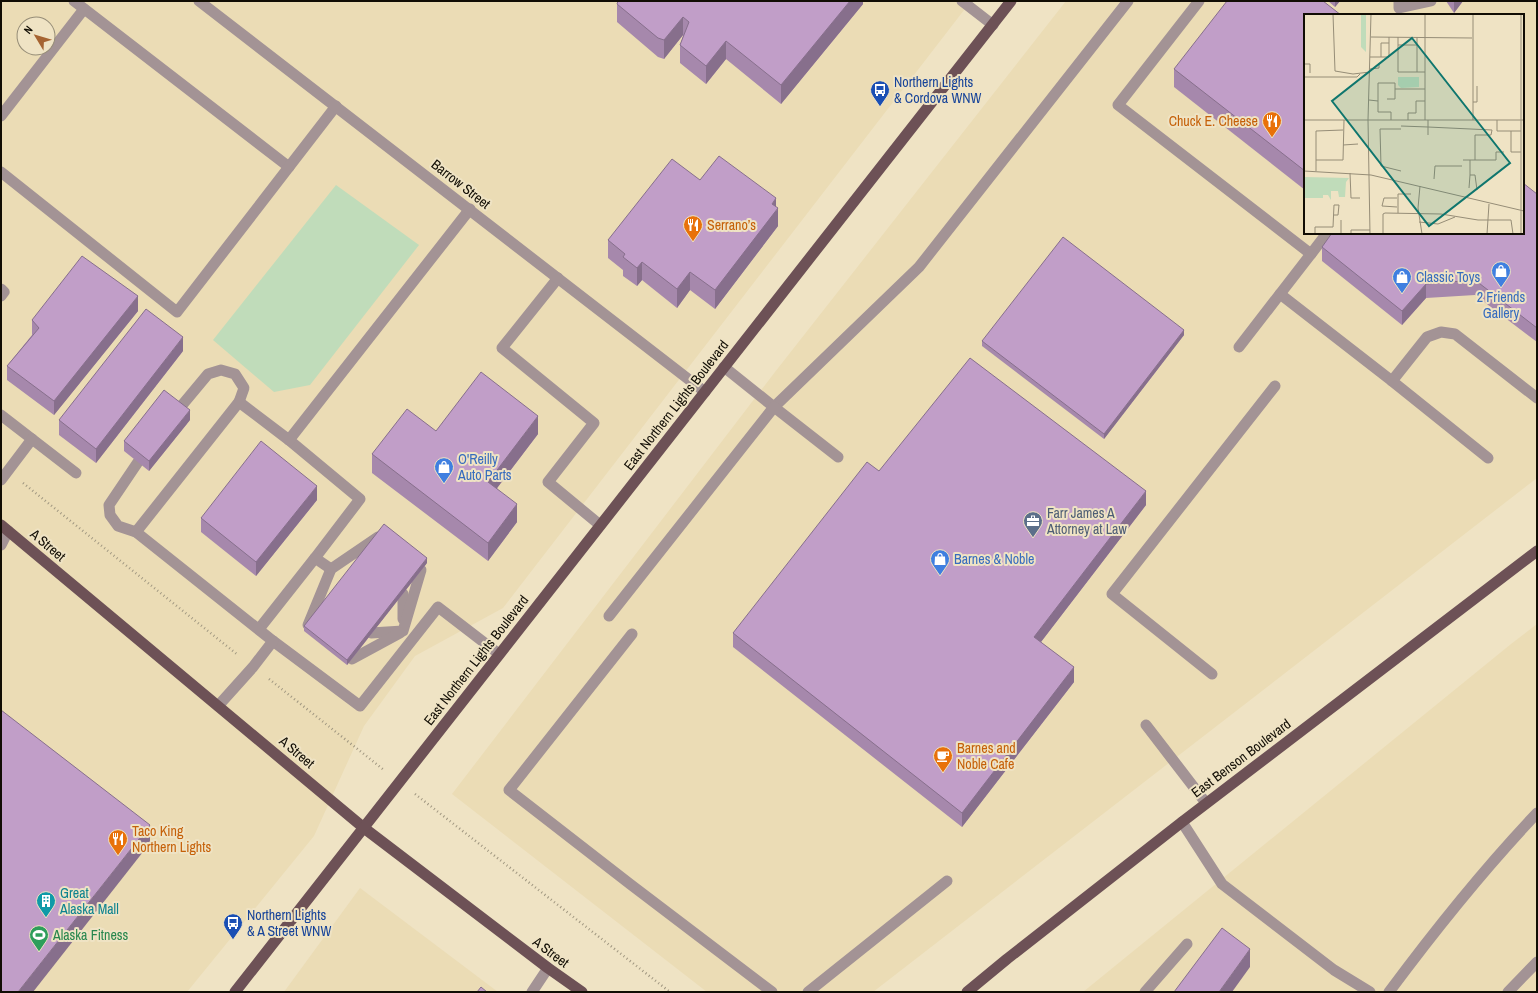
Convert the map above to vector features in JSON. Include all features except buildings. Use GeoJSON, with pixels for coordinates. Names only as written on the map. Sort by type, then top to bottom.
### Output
{"type":"FeatureCollection","features":[{"type":"Feature","properties":{"kind":"main road","name":"East Northern Lights Boulevard"},"geometry":{"type":"LineString","coordinates":[[235,992],[1011,1]]}},
{"type":"Feature","properties":{"kind":"main road","name":"A Street"},"geometry":{"type":"LineString","coordinates":[[5,528],[364,828],[548,968],[582,992]]}},
{"type":"Feature","properties":{"kind":"main road","name":"East Benson Boulevard"},"geometry":{"type":"LineString","coordinates":[[967,992],[1007,958],[1206,803],[1537,551]]}},
{"type":"Feature","properties":{"kind":"street"},"geometry":{"type":"LineString","coordinates":[[74,1],[289,167]]}},
{"type":"Feature","properties":{"kind":"street","name":"Barrow Street"},"geometry":{"type":"LineString","coordinates":[[199,1],[705,392]]}},
{"type":"Feature","properties":{"kind":"street"},"geometry":{"type":"LineString","coordinates":[[962,1],[992,24]]}},
{"type":"Feature","properties":{"kind":"street"},"geometry":{"type":"LineString","coordinates":[[609,616],[774,406],[920,268],[1128,1]]}},
{"type":"Feature","properties":{"kind":"street"},"geometry":{"type":"LineString","coordinates":[[1199,1],[1118,105],[1311,254]]}},
{"type":"Feature","properties":{"kind":"street"},"geometry":{"type":"LineString","coordinates":[[1399,6],[1431,1]]}},
{"type":"Feature","properties":{"kind":"street"},"geometry":{"type":"LineString","coordinates":[[1,116],[84,9]]}},
{"type":"Feature","properties":{"kind":"street"},"geometry":{"type":"LineString","coordinates":[[1,172],[177,312],[336,106]]}},
{"type":"Feature","properties":{"kind":"street"},"geometry":{"type":"LineString","coordinates":[[289,440],[470,209]]}},
{"type":"Feature","properties":{"kind":"street"},"geometry":{"type":"LineString","coordinates":[[1239,347],[1326,234]]}},
{"type":"Feature","properties":{"kind":"street"},"geometry":{"type":"LineString","coordinates":[[558,278],[502,348],[594,423],[548,482],[600,525]]}},
{"type":"Feature","properties":{"kind":"street"},"geometry":{"type":"LineString","coordinates":[[1,289],[4,292],[1,296]]}},
{"type":"Feature","properties":{"kind":"street"},"geometry":{"type":"LineString","coordinates":[[1280,294],[1488,458]]}},
{"type":"Feature","properties":{"kind":"street"},"geometry":{"type":"LineString","coordinates":[[1392,381],[1427,337],[1441,332],[1455,334],[1537,398]]}},
{"type":"Feature","properties":{"kind":"street"},"geometry":{"type":"LineString","coordinates":[[724,368],[838,457]]}},
{"type":"Feature","properties":{"kind":"street"},"geometry":{"type":"LineString","coordinates":[[136,532],[239,402],[244,388],[235,374],[221,370],[208,374],[178,410]]}},
{"type":"Feature","properties":{"kind":"street"},"geometry":{"type":"LineString","coordinates":[[1212,674],[1112,594],[1274,386]]}},
{"type":"Feature","properties":{"kind":"street"},"geometry":{"type":"LineString","coordinates":[[239,402],[289,440],[360,499],[259,629]]}},
{"type":"Feature","properties":{"kind":"street"},"geometry":{"type":"LineString","coordinates":[[1,415],[76,473]]}},
{"type":"Feature","properties":{"kind":"street"},"geometry":{"type":"LineString","coordinates":[[1,480],[32,439]]}},
{"type":"Feature","properties":{"kind":"street"},"geometry":{"type":"LineString","coordinates":[[138,462],[109,505],[110,515],[118,526],[136,532],[273,641],[360,706],[438,607],[500,654]]}},
{"type":"Feature","properties":{"kind":"street"},"geometry":{"type":"LineString","coordinates":[[1,545],[5,528]]}},
{"type":"Feature","properties":{"kind":"street"},"geometry":{"type":"LineString","coordinates":[[308,625],[331,569],[378,537]]}},
{"type":"Feature","properties":{"kind":"street"},"geometry":{"type":"LineString","coordinates":[[315,558],[331,569]]}},
{"type":"Feature","properties":{"kind":"street"},"geometry":{"type":"LineString","coordinates":[[331,569],[360,560]]}},
{"type":"Feature","properties":{"kind":"street"},"geometry":{"type":"LineString","coordinates":[[328,600],[331,569]]}},
{"type":"Feature","properties":{"kind":"street"},"geometry":{"type":"LineString","coordinates":[[352,659],[403,631],[421,570]]}},
{"type":"Feature","properties":{"kind":"street"},"geometry":{"type":"LineString","coordinates":[[403,594],[403,631]]}},
{"type":"Feature","properties":{"kind":"street"},"geometry":{"type":"LineString","coordinates":[[371,633],[403,631],[413,639]]}},
{"type":"Feature","properties":{"kind":"street"},"geometry":{"type":"LineString","coordinates":[[632,634],[509,790],[772,992]]}},
{"type":"Feature","properties":{"kind":"street"},"geometry":{"type":"LineString","coordinates":[[218,706],[253,667],[273,641]]}},
{"type":"Feature","properties":{"kind":"street"},"geometry":{"type":"LineString","coordinates":[[1146,725],[1206,803]]}},
{"type":"Feature","properties":{"kind":"street"},"geometry":{"type":"LineString","coordinates":[[1389,992],[1424,944],[1518,833],[1537,813]]}},
{"type":"Feature","properties":{"kind":"street"},"geometry":{"type":"LineString","coordinates":[[1182,822],[1222,884],[1334,970],[1370,992]]}},
{"type":"Feature","properties":{"kind":"street"},"geometry":{"type":"LineString","coordinates":[[808,992],[947,881]]}},
{"type":"Feature","properties":{"kind":"street"},"geometry":{"type":"LineString","coordinates":[[1145,992],[1187,944]]}},
{"type":"Feature","properties":{"kind":"street"},"geometry":{"type":"LineString","coordinates":[[1508,992],[1537,962]]}},
{"type":"Feature","properties":{"kind":"street"},"geometry":{"type":"LineString","coordinates":[[532,992],[548,968]]}},
{"type":"Feature","properties":{"kind":"path"},"geometry":{"type":"LineString","coordinates":[[8,471],[399,783],[670,992]]}},
{"type":"Feature","properties":{"kind":"shaded area"},"geometry":{"type":"Polygon","coordinates":[[[1,1],[971,1],[503,608],[415,656],[364,726],[314,836],[187,992],[1,992],[1,1]]]}},
{"type":"Feature","properties":{"kind":"shaded area"},"geometry":{"type":"Polygon","coordinates":[[[1066,1],[1537,1],[1537,478],[873,992],[707,992],[452,794],[775,372],[1066,1]]]}},
{"type":"Feature","properties":{"kind":"shaded area"},"geometry":{"type":"Polygon","coordinates":[[[1537,624],[1537,992],[1083,992],[1511,644],[1537,624]]]}},
{"type":"Feature","properties":{"kind":"shaded area"},"geometry":{"type":"Polygon","coordinates":[[[360,888],[498,992],[284,992],[360,888]]]}},
{"type":"Feature","properties":{"kind":"green space"},"geometry":{"type":"Polygon","coordinates":[[[336,185],[419,245],[310,385],[274,392],[213,340],[336,185]]]}},
{"type":"Feature","properties":{"kind":"place","name":"Northern Lights & Cordova WNW"},"geometry":{"type":"Point","coordinates":[880,107]}},
{"type":"Feature","properties":{"kind":"place","name":"Chuck E. Cheese"},"geometry":{"type":"Point","coordinates":[1272,138]}},
{"type":"Feature","properties":{"kind":"place","name":"Serrano’s"},"geometry":{"type":"Point","coordinates":[693,242]}},
{"type":"Feature","properties":{"kind":"place","name":"2 Friends Gallery"},"geometry":{"type":"Point","coordinates":[1501,288]}},
{"type":"Feature","properties":{"kind":"place","name":"Classic Toys"},"geometry":{"type":"Point","coordinates":[1402,294]}},
{"type":"Feature","properties":{"kind":"place","name":"O'Reilly Auto Parts"},"geometry":{"type":"Point","coordinates":[444,484]}},
{"type":"Feature","properties":{"kind":"place","name":"Farr James A Attorney at Law"},"geometry":{"type":"Point","coordinates":[1033,538]}},
{"type":"Feature","properties":{"kind":"place","name":"Barnes & Noble"},"geometry":{"type":"Point","coordinates":[940,576]}},
{"type":"Feature","properties":{"kind":"place","name":"Barnes and Noble Cafe"},"geometry":{"type":"Point","coordinates":[943,773]}},
{"type":"Feature","properties":{"kind":"place","name":"Taco King Northern Lights"},"geometry":{"type":"Point","coordinates":[118,856]}},
{"type":"Feature","properties":{"kind":"place","name":"Great Alaska Mall"},"geometry":{"type":"Point","coordinates":[46,918]}},
{"type":"Feature","properties":{"kind":"place","name":"Northern Lights & A Street WNW"},"geometry":{"type":"Point","coordinates":[233,940]}},
{"type":"Feature","properties":{"kind":"place","name":"Alaska Fitness"},"geometry":{"type":"Point","coordinates":[39,952]}}]}
